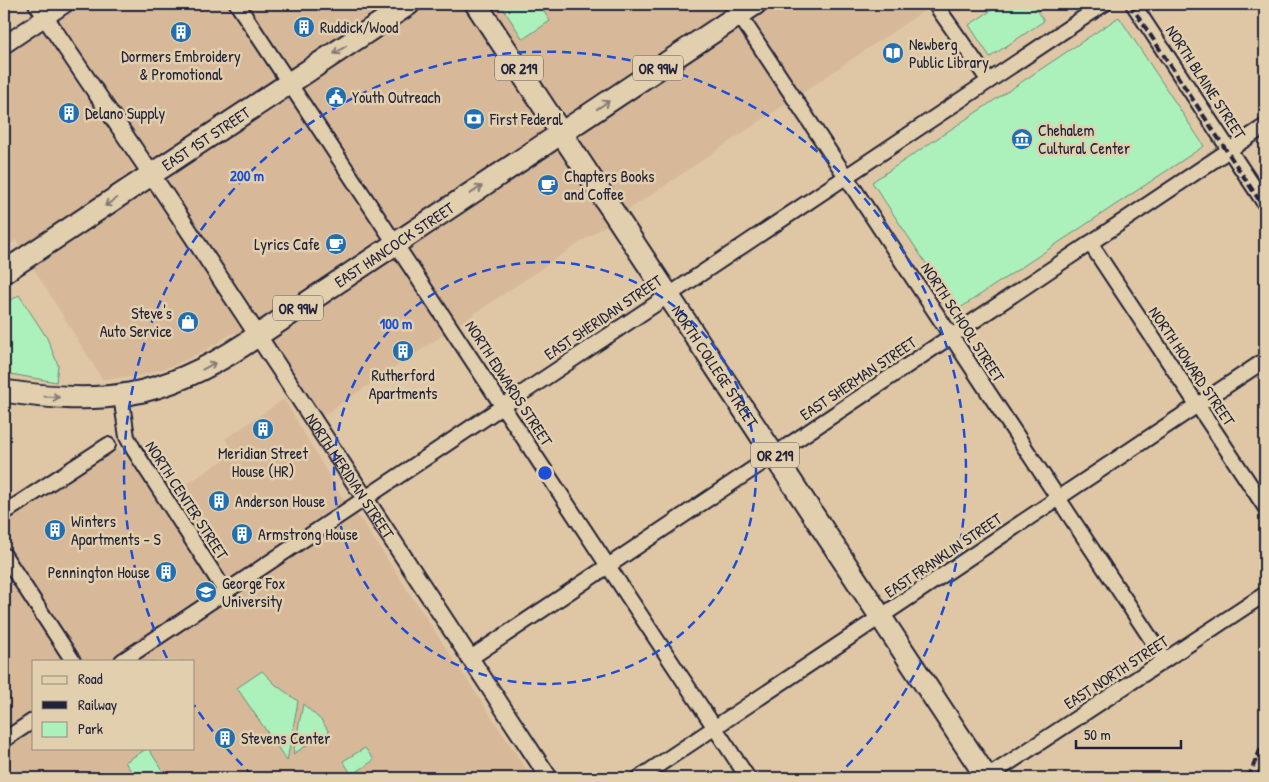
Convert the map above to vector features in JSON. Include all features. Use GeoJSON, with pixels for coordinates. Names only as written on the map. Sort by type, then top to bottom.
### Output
{"type":"FeatureCollection","features":[{"type":"Feature","properties":{"kind":"main road","name":"EAST 1ST STREET"},"geometry":{"type":"LineString","coordinates":[[6,266],[152,175],[409,4]]}},
{"type":"Feature","properties":{"kind":"main road","name":"NORTH COLLEGE STREET"},"geometry":{"type":"LineString","coordinates":[[476,4],[563,132],[986,778]]}},
{"type":"Feature","properties":{"kind":"main road","name":"EAST HANCOCK STREET"},"geometry":{"type":"LineString","coordinates":[[4,391],[43,397],[83,399],[121,396],[150,390],[188,376],[225,357],[563,132],[742,7]]}},
{"type":"Feature","properties":{"kind":"street"},"geometry":{"type":"LineString","coordinates":[[4,45],[40,10],[64,4]]}},
{"type":"Feature","properties":{"kind":"street","name":"NORTH EDWARDS STREET"},"geometry":{"type":"LineString","coordinates":[[238,4],[748,778]]}},
{"type":"Feature","properties":{"kind":"street"},"geometry":{"type":"LineString","coordinates":[[935,4],[988,81]]}},
{"type":"Feature","properties":{"kind":"street","name":"EAST SHERIDAN STREET"},"geometry":{"type":"LineString","coordinates":[[123,660],[1104,4]]}},
{"type":"Feature","properties":{"kind":"street","name":"NORTH BLAINE STREET"},"geometry":{"type":"LineString","coordinates":[[1133,4],[1265,204]]}},
{"type":"Feature","properties":{"kind":"street","name":"NORTH SCHOOL STREET"},"geometry":{"type":"LineString","coordinates":[[742,7],[846,177],[1166,660]]}},
{"type":"Feature","properties":{"kind":"street","name":"NORTH MERIDIAN STREET"},"geometry":{"type":"LineString","coordinates":[[40,10],[152,175],[549,778]]}},
{"type":"Feature","properties":{"kind":"street","name":"EAST SHERMAN STREET"},"geometry":{"type":"LineString","coordinates":[[470,659],[1265,126]]}},
{"type":"Feature","properties":{"kind":"street","name":"NORTH HOWARD STREET"},"geometry":{"type":"LineString","coordinates":[[1090,243],[1265,507]]}},
{"type":"Feature","properties":{"kind":"street","name":"EAST FRANKLIN STREET"},"geometry":{"type":"LineString","coordinates":[[639,778],[1265,360]]}},
{"type":"Feature","properties":{"kind":"street","name":"NORTH CENTER STREET"},"geometry":{"type":"LineString","coordinates":[[121,396],[127,437],[225,591]]}},
{"type":"Feature","properties":{"kind":"street"},"geometry":{"type":"LineString","coordinates":[[4,513],[108,445]]}},
{"type":"Feature","properties":{"kind":"street"},"geometry":{"type":"LineString","coordinates":[[4,555],[72,660]]}},
{"type":"Feature","properties":{"kind":"street","name":"EAST NORTH STREET"},"geometry":{"type":"LineString","coordinates":[[986,778],[1265,594]]}},
{"type":"Feature","properties":{"kind":"street"},"geometry":{"type":"LineString","coordinates":[[4,740],[32,721]]}},
{"type":"Feature","properties":{"kind":"shaded area"},"geometry":{"type":"Polygon","coordinates":[[[72,4],[934,4],[314,422],[270,354],[234,332],[213,346],[175,365],[140,376],[102,379],[16,240],[4,248],[4,48],[72,4]]]}},
{"type":"Feature","properties":{"kind":"shaded area","name":"George Fox University"},"geometry":{"type":"Polygon","coordinates":[[[284,399],[340,494],[362,521],[532,778],[4,778],[4,523],[117,448],[135,468],[158,503],[234,453],[225,439],[284,399]]]}},
{"type":"Feature","properties":{"kind":"green space"},"geometry":{"type":"Polygon","coordinates":[[[500,4],[539,4],[550,21],[523,39],[500,4]]]}},
{"type":"Feature","properties":{"kind":"green space"},"geometry":{"type":"Polygon","coordinates":[[[1001,4],[1032,4],[1044,21],[990,57],[969,25],[1001,4]]]}},
{"type":"Feature","properties":{"kind":"green space"},"geometry":{"type":"Polygon","coordinates":[[[1119,17],[1204,146],[957,310],[872,182],[1119,17]]]}},
{"type":"Feature","properties":{"kind":"green space"},"geometry":{"type":"Polygon","coordinates":[[[19,295],[47,338],[58,365],[56,382],[4,373],[4,305],[19,295]]]}},
{"type":"Feature","properties":{"kind":"green space"},"geometry":{"type":"Polygon","coordinates":[[[262,671],[276,685],[298,701],[287,761],[237,688],[262,671]]]}},
{"type":"Feature","properties":{"kind":"green space"},"geometry":{"type":"Polygon","coordinates":[[[303,704],[322,721],[329,732],[293,754],[303,704]]]}},
{"type":"Feature","properties":{"kind":"green space"},"geometry":{"type":"Polygon","coordinates":[[[365,748],[374,760],[352,775],[343,761],[365,748]]]}},
{"type":"Feature","properties":{"kind":"green space"},"geometry":{"type":"Polygon","coordinates":[[[145,750],[149,750],[163,771],[151,778],[136,778],[125,762],[145,750]]]}},
{"type":"Feature","properties":{"kind":"railway"},"geometry":{"type":"LineString","coordinates":[[1130,4],[1265,209]]}},
{"type":"Feature","properties":{"kind":"railway"},"geometry":{"type":"LineString","coordinates":[[1248,778],[1265,739]]}},
{"type":"Feature","properties":{"kind":"railway"},"geometry":{"type":"LineString","coordinates":[[1257,778],[1265,758]]}},
{"type":"Feature","properties":{"kind":"place","name":"Ruddick/Wood"},"geometry":{"type":"Point","coordinates":[304,27]}},
{"type":"Feature","properties":{"kind":"place","name":"Dormers Embroidery & Promotional"},"geometry":{"type":"Point","coordinates":[181,32]}},
{"type":"Feature","properties":{"kind":"place","name":"Newberg Public Library"},"geometry":{"type":"Point","coordinates":[893,53]}},
{"type":"Feature","properties":{"kind":"place","name":"Youth Outreach"},"geometry":{"type":"Point","coordinates":[336,97]}},
{"type":"Feature","properties":{"kind":"place","name":"Delano Supply"},"geometry":{"type":"Point","coordinates":[69,113]}},
{"type":"Feature","properties":{"kind":"place","name":"First Federal"},"geometry":{"type":"Point","coordinates":[474,119]}},
{"type":"Feature","properties":{"kind":"place","name":"Chehalem Cultural Center"},"geometry":{"type":"Point","coordinates":[1022,139]}},
{"type":"Feature","properties":{"kind":"place","name":"Chapters Books and Coffee"},"geometry":{"type":"Point","coordinates":[548,185]}},
{"type":"Feature","properties":{"kind":"place","name":"Lyrics Cafe"},"geometry":{"type":"Point","coordinates":[336,244]}},
{"type":"Feature","properties":{"kind":"place","name":"Steve's Auto Service"},"geometry":{"type":"Point","coordinates":[188,322]}},
{"type":"Feature","properties":{"kind":"place","name":"Rutherford Apartments"},"geometry":{"type":"Point","coordinates":[403,351]}},
{"type":"Feature","properties":{"kind":"place","name":"Meridian Street House (HR)"},"geometry":{"type":"Point","coordinates":[263,429]}},
{"type":"Feature","properties":{"kind":"place","name":"Anderson House"},"geometry":{"type":"Point","coordinates":[219,501]}},
{"type":"Feature","properties":{"kind":"place","name":"Winters Apartments - S"},"geometry":{"type":"Point","coordinates":[55,530]}},
{"type":"Feature","properties":{"kind":"place","name":"Armstrong House"},"geometry":{"type":"Point","coordinates":[242,534]}},
{"type":"Feature","properties":{"kind":"place","name":"Pennington House"},"geometry":{"type":"Point","coordinates":[166,572]}},
{"type":"Feature","properties":{"kind":"place","name":"George Fox University"},"geometry":{"type":"Point","coordinates":[206,592]}},
{"type":"Feature","properties":{"kind":"place","name":"Stevens Center"},"geometry":{"type":"Point","coordinates":[225,738]}}]}
